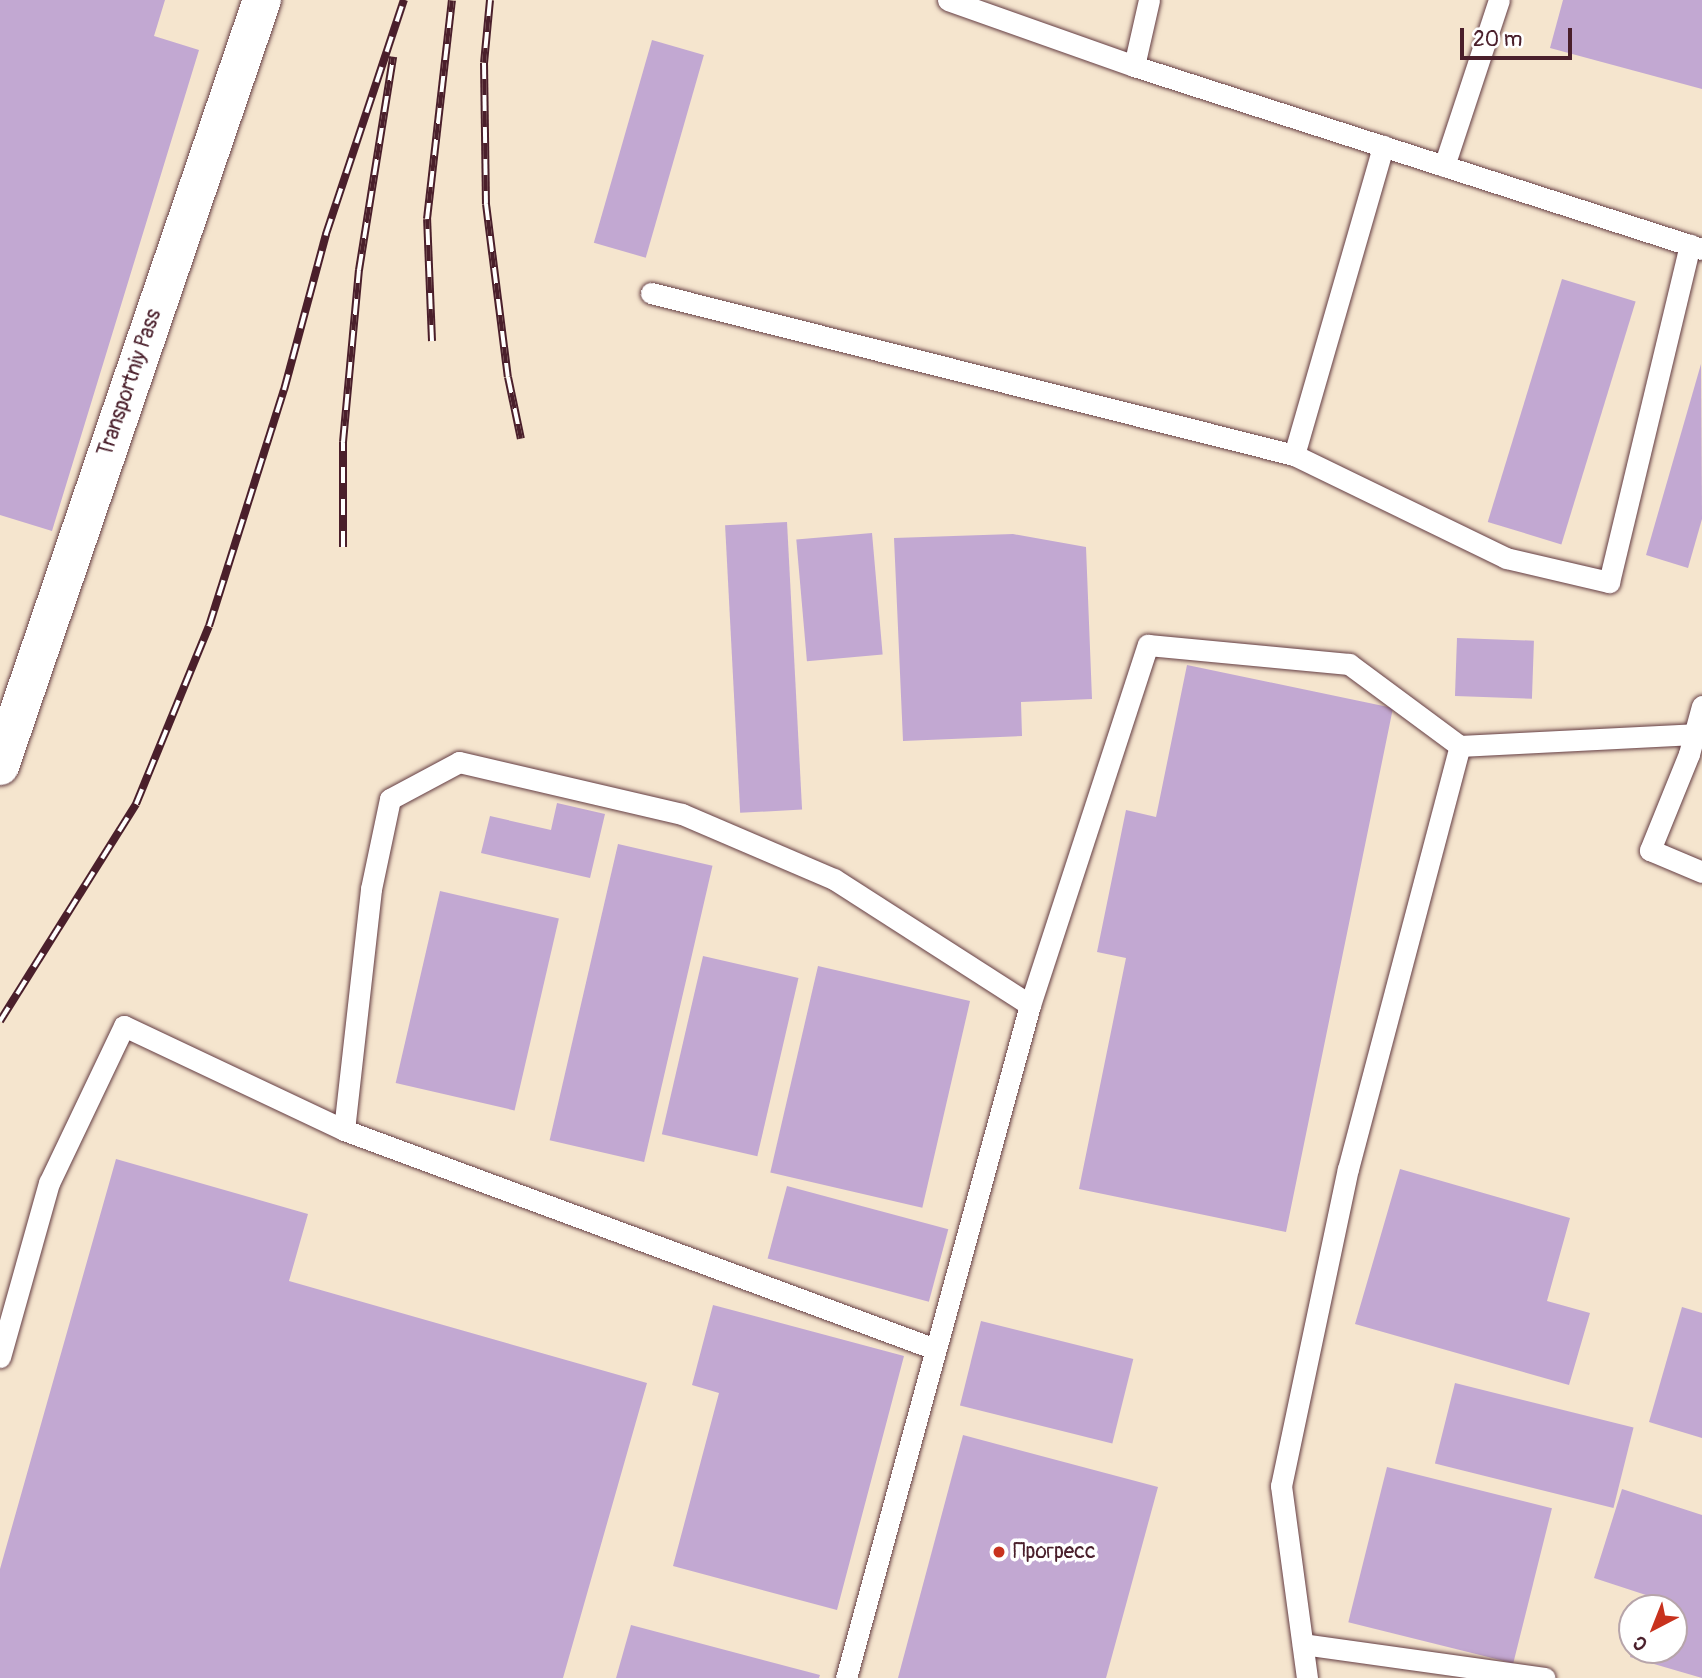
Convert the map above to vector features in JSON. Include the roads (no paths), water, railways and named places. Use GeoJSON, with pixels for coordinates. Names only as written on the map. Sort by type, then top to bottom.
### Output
{"type":"FeatureCollection","features":[{"type":"Feature","properties":{"kind":"street","name":"Transportniy Pass"},"geometry":{"type":"LineString","coordinates":[[0,766],[262,0]]}},
{"type":"Feature","properties":{"kind":"lane"},"geometry":{"type":"LineString","coordinates":[[650,293],[1294,455],[1506,558],[1609,582],[1696,247],[1134,66],[948,0]]}},
{"type":"Feature","properties":{"kind":"lane"},"geometry":{"type":"LineString","coordinates":[[1134,66],[1149,0]]}},
{"type":"Feature","properties":{"kind":"lane"},"geometry":{"type":"LineString","coordinates":[[1444,166],[1499,0]]}},
{"type":"Feature","properties":{"kind":"lane"},"geometry":{"type":"LineString","coordinates":[[1294,455],[1383,146]]}},
{"type":"Feature","properties":{"kind":"lane"},"geometry":{"type":"LineString","coordinates":[[846,1678],[1030,1004],[1148,645],[1349,664],[1460,746],[1694,734]]}},
{"type":"Feature","properties":{"kind":"lane"},"geometry":{"type":"LineString","coordinates":[[1702,706],[1650,850],[1702,872]]}},
{"type":"Feature","properties":{"kind":"lane"},"geometry":{"type":"LineString","coordinates":[[1307,1678],[1281,1486],[1348,1169],[1460,746]]}},
{"type":"Feature","properties":{"kind":"lane"},"geometry":{"type":"LineString","coordinates":[[344,1130],[371,889],[390,799],[459,762],[682,814],[834,879],[1030,1004]]}},
{"type":"Feature","properties":{"kind":"lane"},"geometry":{"type":"LineString","coordinates":[[0,1357],[49,1183],[124,1026],[344,1130],[935,1349]]}},
{"type":"Feature","properties":{"kind":"lane"},"geometry":{"type":"LineString","coordinates":[[1303,1644],[1545,1678]]}},
{"type":"Feature","properties":{"kind":"railway"},"geometry":{"type":"LineString","coordinates":[[0,1021],[136,804],[209,626],[284,390],[326,234],[404,0]]}},
{"type":"Feature","properties":{"kind":"railway"},"geometry":{"type":"LineString","coordinates":[[432,341],[427,219],[452,0]]}},
{"type":"Feature","properties":{"kind":"railway"},"geometry":{"type":"LineString","coordinates":[[490,0],[484,63],[486,204],[508,377],[521,439]]}},
{"type":"Feature","properties":{"kind":"railway"},"geometry":{"type":"LineString","coordinates":[[343,547],[343,442],[359,270],[393,57]]}},
{"type":"Feature","properties":{"kind":"place","name":"Прогресс"},"geometry":{"type":"Point","coordinates":[999,1552]}}]}
